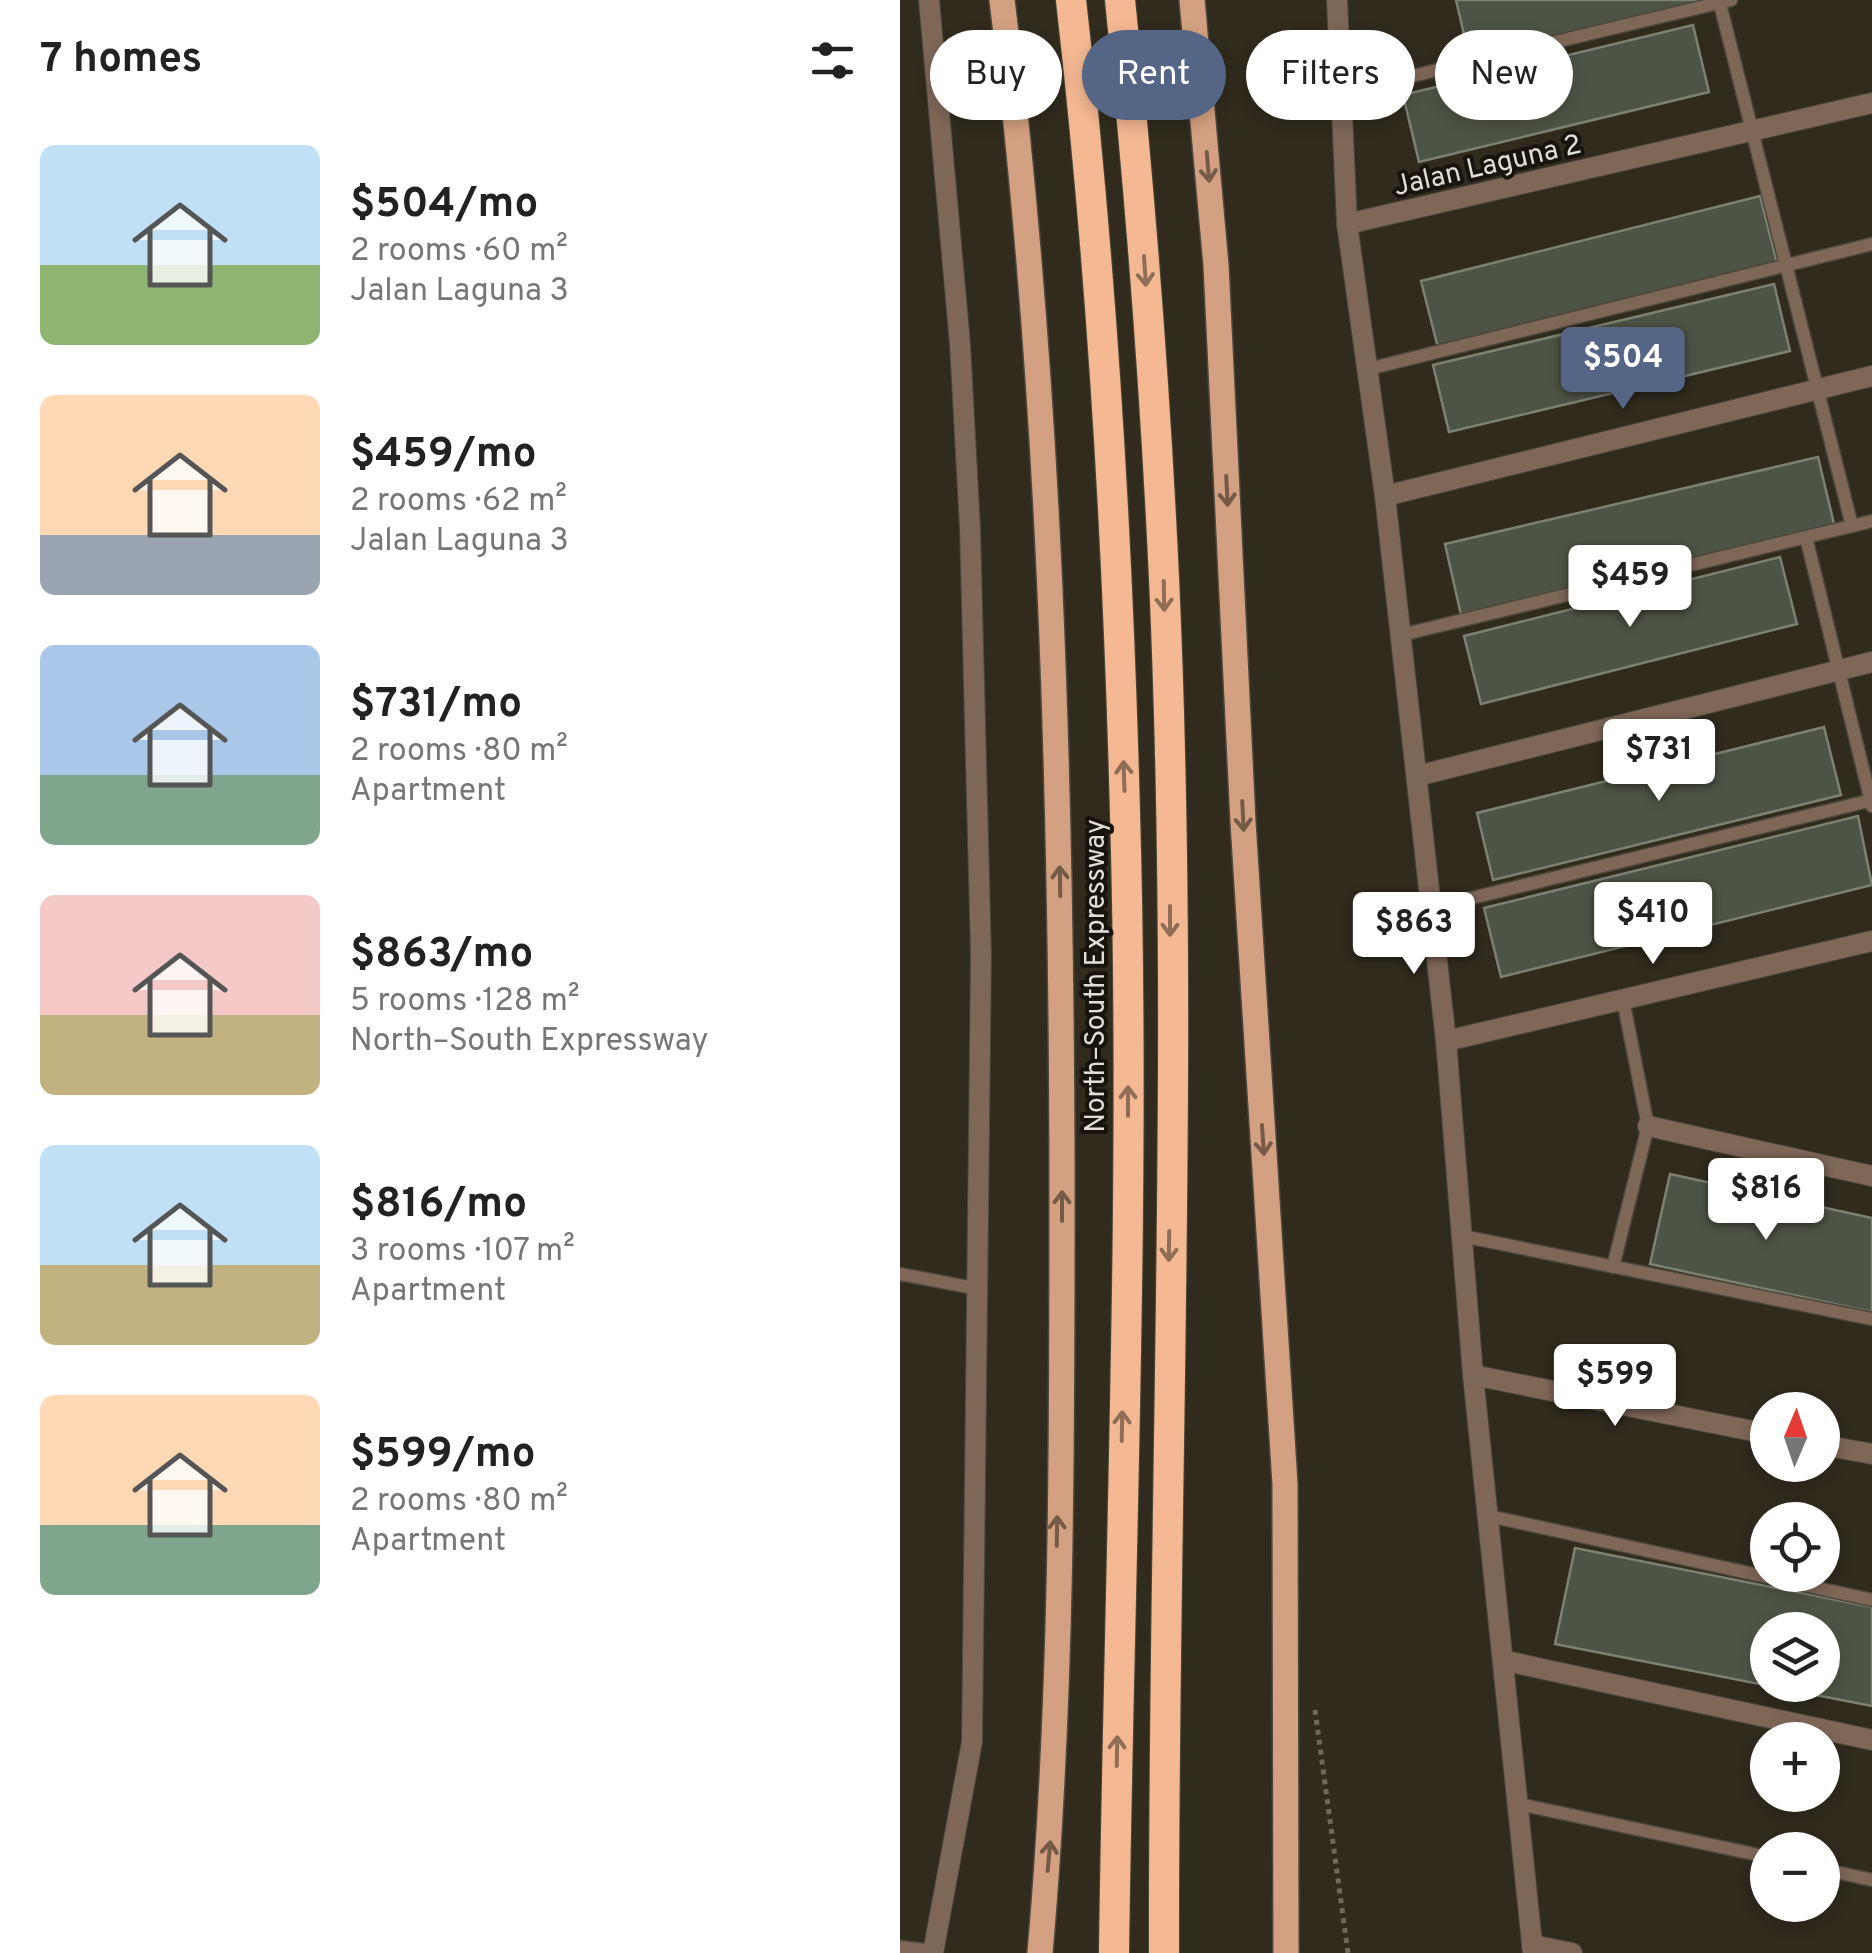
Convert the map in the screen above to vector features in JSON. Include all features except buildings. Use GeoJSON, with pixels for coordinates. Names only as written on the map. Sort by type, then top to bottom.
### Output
{"type":"FeatureCollection","features":[{"type":"Feature","properties":{"kind":"highway","name":"North–South Expressway"},"geometry":{"type":"LineString","coordinates":[[1071,0],[1097,272],[1117,582],[1126,816],[1128,1104],[1114,1953]]}},
{"type":"Feature","properties":{"kind":"highway"},"geometry":{"type":"LineString","coordinates":[[1120,0],[1146,289],[1164,580],[1168,740],[1170,1125],[1164,1953]]}},
{"type":"Feature","properties":{"kind":"main road"},"geometry":{"type":"LineString","coordinates":[[1002,0],[1030,276],[1060,853],[1058,1522],[1051,1826],[1040,1953]]}},
{"type":"Feature","properties":{"kind":"main road"},"geometry":{"type":"LineString","coordinates":[[1192,0],[1216,265],[1243,822],[1285,1484],[1286,1953]]}},
{"type":"Feature","properties":{"kind":"street"},"geometry":{"type":"LineString","coordinates":[[930,0],[960,344],[970,528],[981,955],[972,1742],[933,1952]]}},
{"type":"Feature","properties":{"kind":"street"},"geometry":{"type":"LineString","coordinates":[[1336,0],[1338,30]]}},
{"type":"Feature","properties":{"kind":"street","name":"Jalan Laguna 2"},"geometry":{"type":"LineString","coordinates":[[1348,224],[1872,102]]}},
{"type":"Feature","properties":{"kind":"street"},"geometry":{"type":"LineString","coordinates":[[1342,120],[1348,224],[1386,496],[1446,1041],[1473,1375],[1506,1661],[1532,1949],[1572,1953]]}},
{"type":"Feature","properties":{"kind":"street"},"geometry":{"type":"LineString","coordinates":[[1386,496],[1872,376]]}},
{"type":"Feature","properties":{"kind":"street"},"geometry":{"type":"LineString","coordinates":[[1417,776],[1872,662]]}},
{"type":"Feature","properties":{"kind":"street"},"geometry":{"type":"LineString","coordinates":[[1446,1041],[1872,941]]}},
{"type":"Feature","properties":{"kind":"street"},"geometry":{"type":"LineString","coordinates":[[1648,1126],[1872,1176]]}},
{"type":"Feature","properties":{"kind":"street"},"geometry":{"type":"LineString","coordinates":[[1473,1375],[1750,1430]]}},
{"type":"Feature","properties":{"kind":"street"},"geometry":{"type":"LineString","coordinates":[[1840,1448],[1872,1454]]}},
{"type":"Feature","properties":{"kind":"street"},"geometry":{"type":"LineString","coordinates":[[1506,1661],[1872,1740]]}},
{"type":"Feature","properties":{"kind":"lane"},"geometry":{"type":"LineString","coordinates":[[1415,75],[1724,1],[1750,131],[1789,264],[1852,526]]}},
{"type":"Feature","properties":{"kind":"lane"},"geometry":{"type":"LineString","coordinates":[[1368,369],[1872,244]]}},
{"type":"Feature","properties":{"kind":"lane"},"geometry":{"type":"LineString","coordinates":[[1401,635],[1872,521]]}},
{"type":"Feature","properties":{"kind":"lane"},"geometry":{"type":"LineString","coordinates":[[1431,908],[1871,802],[1806,537]]}},
{"type":"Feature","properties":{"kind":"lane"},"geometry":{"type":"LineString","coordinates":[[1612,1267],[1648,1126],[1623,1000]]}},
{"type":"Feature","properties":{"kind":"lane"},"geometry":{"type":"LineString","coordinates":[[1462,1236],[1872,1319]]}},
{"type":"Feature","properties":{"kind":"lane"},"geometry":{"type":"LineString","coordinates":[[900,1274],[978,1288]]}},
{"type":"Feature","properties":{"kind":"lane"},"geometry":{"type":"LineString","coordinates":[[1489,1516],[1872,1600]]}},
{"type":"Feature","properties":{"kind":"lane"},"geometry":{"type":"LineString","coordinates":[[1519,1804],[1750,1853]]}},
{"type":"Feature","properties":{"kind":"lane"},"geometry":{"type":"LineString","coordinates":[[1840,1873],[1872,1880]]}},
{"type":"Feature","properties":{"kind":"lane"},"geometry":{"type":"LineString","coordinates":[[900,1947],[933,1952]]}},
{"type":"Feature","properties":{"kind":"path"},"geometry":{"type":"LineString","coordinates":[[1314,1699],[1348,1953]]}}]}
